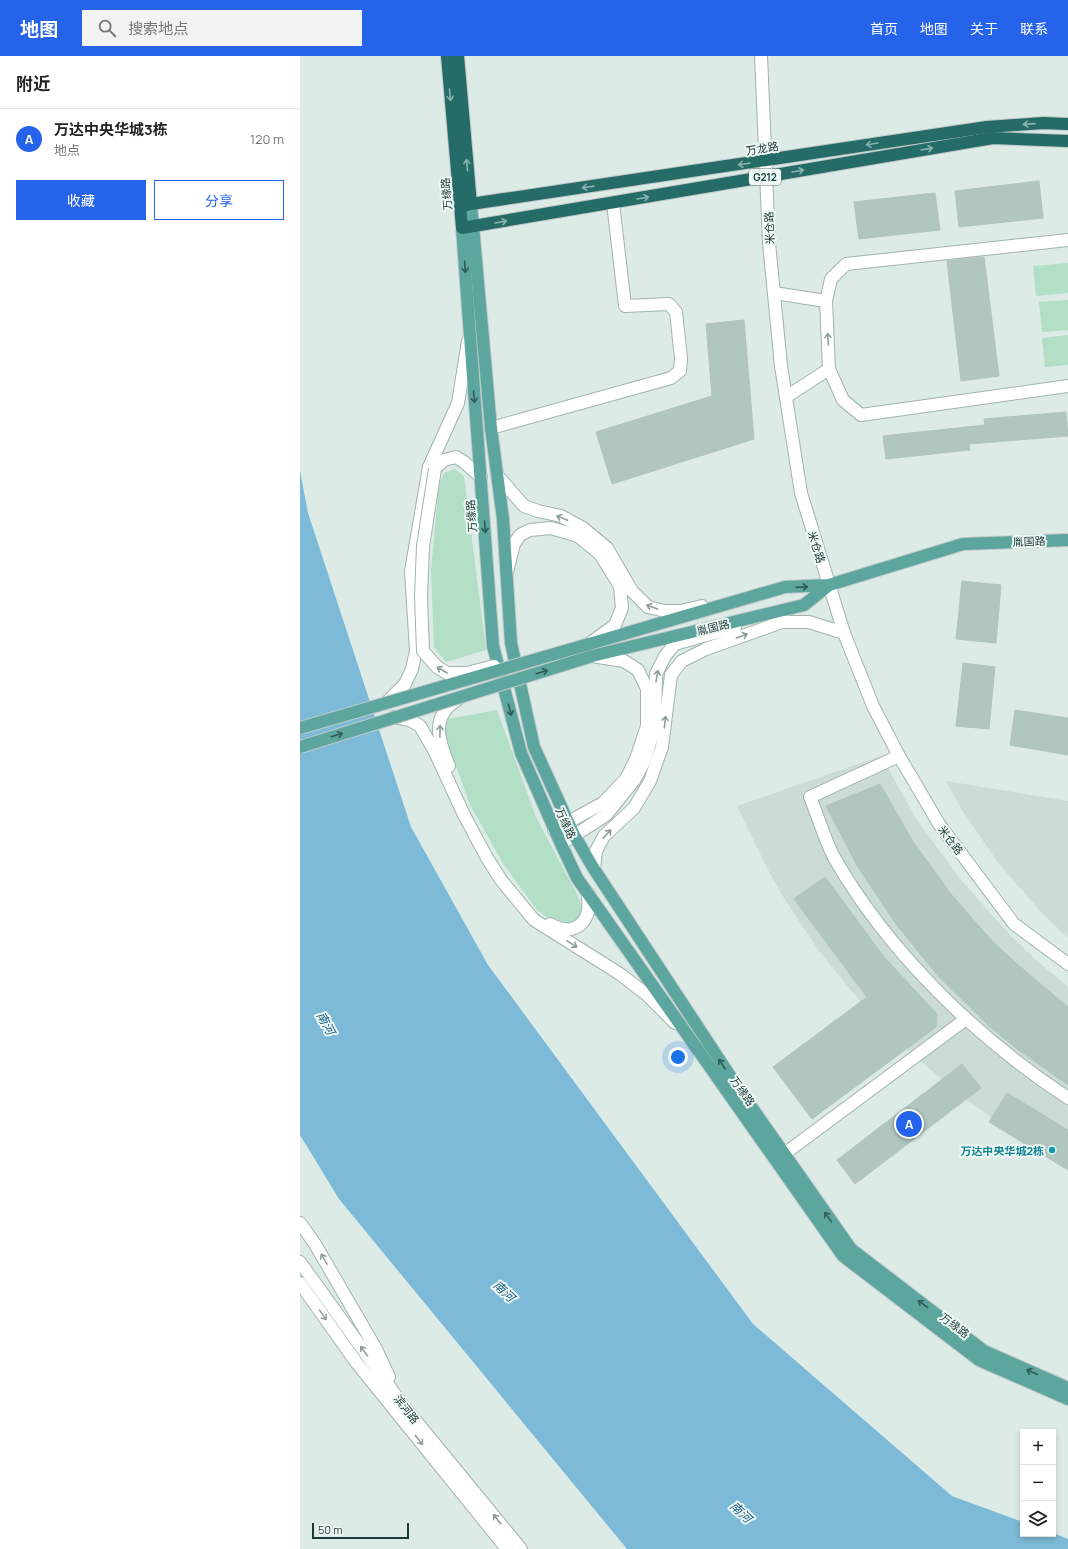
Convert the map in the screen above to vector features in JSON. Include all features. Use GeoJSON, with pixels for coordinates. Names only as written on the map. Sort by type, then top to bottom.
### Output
{"type":"FeatureCollection","features":[{"type":"Feature","properties":{"kind":"highway","name":"万缘路"},"geometry":{"type":"LineString","coordinates":[[447,56],[466,206]]}},
{"type":"Feature","properties":{"kind":"highway","name":"万缘路"},"geometry":{"type":"LineString","coordinates":[[458,56],[467,228]]}},
{"type":"Feature","properties":{"kind":"highway","name":"万龙路"},"geometry":{"type":"LineString","coordinates":[[466,206],[987,127],[1043,123],[1068,124]]}},
{"type":"Feature","properties":{"kind":"highway","name":"G212"},"geometry":{"type":"LineString","coordinates":[[467,228],[993,138],[1068,142]]}},
{"type":"Feature","properties":{"kind":"main road","name":"万缘路"},"geometry":{"type":"LineString","coordinates":[[467,228],[469,334],[493,646],[521,753],[554,830],[577,878],[693,1042],[850,1249],[984,1351],[1068,1388]]}},
{"type":"Feature","properties":{"kind":"main road","name":"万缘路"},"geometry":{"type":"LineString","coordinates":[[467,228],[503,519],[511,643],[534,747],[574,836],[594,869],[736,1085],[843,1256],[979,1360],[1068,1399]]}},
{"type":"Feature","properties":{"kind":"main road","name":"胤国路"},"geometry":{"type":"LineString","coordinates":[[300,728],[785,587],[829,585],[963,544],[1068,540]]}},
{"type":"Feature","properties":{"kind":"main road","name":"胤国路"},"geometry":{"type":"LineString","coordinates":[[300,747],[592,656],[804,605],[829,585]]}},
{"type":"Feature","properties":{"kind":"street","name":"米仓路"},"geometry":{"type":"LineString","coordinates":[[761,56],[769,243],[786,397],[801,493],[844,633],[873,706],[899,756],[939,824],[1014,924],[1068,964]]}},
{"type":"Feature","properties":{"kind":"street"},"geometry":{"type":"LineString","coordinates":[[491,428],[671,378],[680,371],[681,358],[676,312],[669,304],[625,306],[613,203]]}},
{"type":"Feature","properties":{"kind":"street"},"geometry":{"type":"LineString","coordinates":[[1068,240],[846,264],[831,279],[826,302],[829,368],[843,400],[862,415],[1068,386]]}},
{"type":"Feature","properties":{"kind":"street"},"geometry":{"type":"LineString","coordinates":[[774,294],[826,302]]}},
{"type":"Feature","properties":{"kind":"street"},"geometry":{"type":"LineString","coordinates":[[386,703],[405,684],[412,669],[416,651],[411,571],[432,468],[458,403],[469,334]]}},
{"type":"Feature","properties":{"kind":"street"},"geometry":{"type":"LineString","coordinates":[[786,397],[829,368]]}},
{"type":"Feature","properties":{"kind":"street"},"geometry":{"type":"LineString","coordinates":[[481,477],[456,457],[444,460],[432,468],[423,546],[421,596],[423,651],[437,667],[447,673],[467,673],[589,644],[615,625],[622,608],[620,586],[600,554],[578,536],[551,528],[530,530],[520,535],[514,544],[506,575]]}},
{"type":"Feature","properties":{"kind":"street"},"geometry":{"type":"LineString","coordinates":[[497,475],[524,506],[561,516],[583,528],[607,548],[632,591],[648,607],[680,611],[785,587]]}},
{"type":"Feature","properties":{"kind":"street"},"geometry":{"type":"LineString","coordinates":[[561,844],[606,815],[635,780],[645,760],[655,725],[656,674],[665,656],[675,644],[777,615],[804,605]]}},
{"type":"Feature","properties":{"kind":"street"},"geometry":{"type":"LineString","coordinates":[[594,869],[596,851],[604,836],[634,808],[650,781],[662,747],[671,675],[682,661],[706,649],[782,622],[809,622],[844,633]]}},
{"type":"Feature","properties":{"kind":"street"},"geometry":{"type":"LineString","coordinates":[[554,830],[603,803],[626,779],[636,759],[647,726],[647,689],[638,670],[624,661],[592,656]]}},
{"type":"Feature","properties":{"kind":"street"},"geometry":{"type":"LineString","coordinates":[[462,696],[447,708],[440,721],[439,740],[466,810],[500,880],[534,920],[620,974],[647,995],[693,1042]]}},
{"type":"Feature","properties":{"kind":"street"},"geometry":{"type":"LineString","coordinates":[[394,717],[410,720],[420,726],[435,752],[464,815],[490,857],[542,920],[560,930],[573,929],[583,922],[588,911],[588,893]]}},
{"type":"Feature","properties":{"kind":"street"},"geometry":{"type":"LineString","coordinates":[[899,756],[810,797],[834,858],[854,888],[896,944],[924,976],[966,1019],[1024,1067],[1068,1098]]}},
{"type":"Feature","properties":{"kind":"street"},"geometry":{"type":"LineString","coordinates":[[780,1157],[966,1019]]}},
{"type":"Feature","properties":{"kind":"street"},"geometry":{"type":"LineString","coordinates":[[300,1223],[315,1244],[376,1349],[402,1404]]}},
{"type":"Feature","properties":{"kind":"street","name":"滨河路"},"geometry":{"type":"LineString","coordinates":[[300,1262],[402,1404],[521,1549]]}},
{"type":"Feature","properties":{"kind":"street","name":"滨河路"},"geometry":{"type":"LineString","coordinates":[[300,1283],[356,1362],[507,1549]]}},
{"type":"Feature","properties":{"kind":"shaded area"},"geometry":{"type":"Polygon","coordinates":[[[881,756],[917,820],[961,880],[1010,935],[1037,961],[1068,987],[1068,1163],[997,1121],[968,1101],[913,1055],[863,1005],[819,951],[782,895],[737,806],[881,756]]]}},
{"type":"Feature","properties":{"kind":"shaded area"},"geometry":{"type":"Polygon","coordinates":[[[946,781],[1068,801],[1068,938],[1042,913],[999,864],[962,810],[946,781]]]}},
{"type":"Feature","properties":{"kind":"green space"},"geometry":{"type":"Polygon","coordinates":[[[1068,263],[1068,293],[1036,296],[1033,266],[1068,263]]]}},
{"type":"Feature","properties":{"kind":"green space"},"geometry":{"type":"Polygon","coordinates":[[[1068,300],[1068,330],[1042,332],[1039,302],[1068,300]]]}},
{"type":"Feature","properties":{"kind":"green space"},"geometry":{"type":"Polygon","coordinates":[[[1068,335],[1068,365],[1045,367],[1042,338],[1068,335]]]}},
{"type":"Feature","properties":{"kind":"green space"},"geometry":{"type":"Polygon","coordinates":[[[455,469],[464,476],[486,650],[446,662],[434,647],[431,569],[439,485],[444,473],[455,469]]]}},
{"type":"Feature","properties":{"kind":"green space"},"geometry":{"type":"Polygon","coordinates":[[[497,710],[536,817],[580,900],[582,914],[573,923],[558,925],[538,911],[504,865],[470,805],[449,747],[445,731],[448,719],[497,710]]]}},
{"type":"Feature","properties":{"kind":"water","name":"南河"},"geometry":{"type":"Polygon","coordinates":[[[300,471],[308,513],[411,827],[488,965],[753,1324],[952,1496],[1020,1521],[1020,1537],[1056,1537],[1056,1534],[1068,1539],[1068,1549],[627,1549],[339,1199],[300,1135],[300,471]]]}},
{"type":"Feature","properties":{"kind":"building"},"geometry":{"type":"Polygon","coordinates":[[[1039,181],[1043,218],[959,227],[955,191],[1039,181]]]}},
{"type":"Feature","properties":{"kind":"building"},"geometry":{"type":"Polygon","coordinates":[[[935,193],[940,230],[859,239],[854,202],[935,193]]]}},
{"type":"Feature","properties":{"kind":"building"},"geometry":{"type":"Polygon","coordinates":[[[984,257],[999,376],[961,381],[947,261],[984,257]]]}},
{"type":"Feature","properties":{"kind":"building"},"geometry":{"type":"Polygon","coordinates":[[[744,320],[754,439],[612,484],[596,432],[712,396],[706,324],[744,320]]]}},
{"type":"Feature","properties":{"kind":"building"},"geometry":{"type":"Polygon","coordinates":[[[1066,412],[1068,436],[969,444],[970,450],[886,459],[883,436],[985,425],[984,419],[1066,412]]]}},
{"type":"Feature","properties":{"kind":"building"},"geometry":{"type":"Polygon","coordinates":[[[962,581],[1001,585],[996,643],[956,639],[962,581]]]}},
{"type":"Feature","properties":{"kind":"building"},"geometry":{"type":"Polygon","coordinates":[[[963,663],[995,667],[989,729],[956,726],[963,663]]]}},
{"type":"Feature","properties":{"kind":"building"},"geometry":{"type":"Polygon","coordinates":[[[1015,710],[1068,718],[1068,755],[1010,745],[1015,710]]]}},
{"type":"Feature","properties":{"kind":"building"},"geometry":{"type":"Polygon","coordinates":[[[880,784],[912,840],[950,893],[993,942],[1068,1007],[1068,1085],[1017,1049],[988,1025],[939,977],[896,924],[858,867],[826,806],[880,784]]]}},
{"type":"Feature","properties":{"kind":"building"},"geometry":{"type":"Polygon","coordinates":[[[825,877],[884,957],[937,1014],[936,1027],[812,1119],[773,1067],[867,997],[794,899],[825,877]]]}},
{"type":"Feature","properties":{"kind":"building"},"geometry":{"type":"Polygon","coordinates":[[[962,1064],[981,1088],[855,1184],[837,1160],[962,1064]]]}},
{"type":"Feature","properties":{"kind":"building","name":"万达中央华城2栋"},"geometry":{"type":"Polygon","coordinates":[[[1007,1093],[1068,1130],[1068,1170],[989,1122],[1007,1093]]]}},
{"type":"Feature","properties":{"kind":"place","name":"万达中央华城3栋"},"geometry":{"type":"Point","coordinates":[909,1124]}},
{"type":"Feature","properties":{"kind":"place","name":"万达中央华城2栋"},"geometry":{"type":"Point","coordinates":[1052,1150]}}]}
